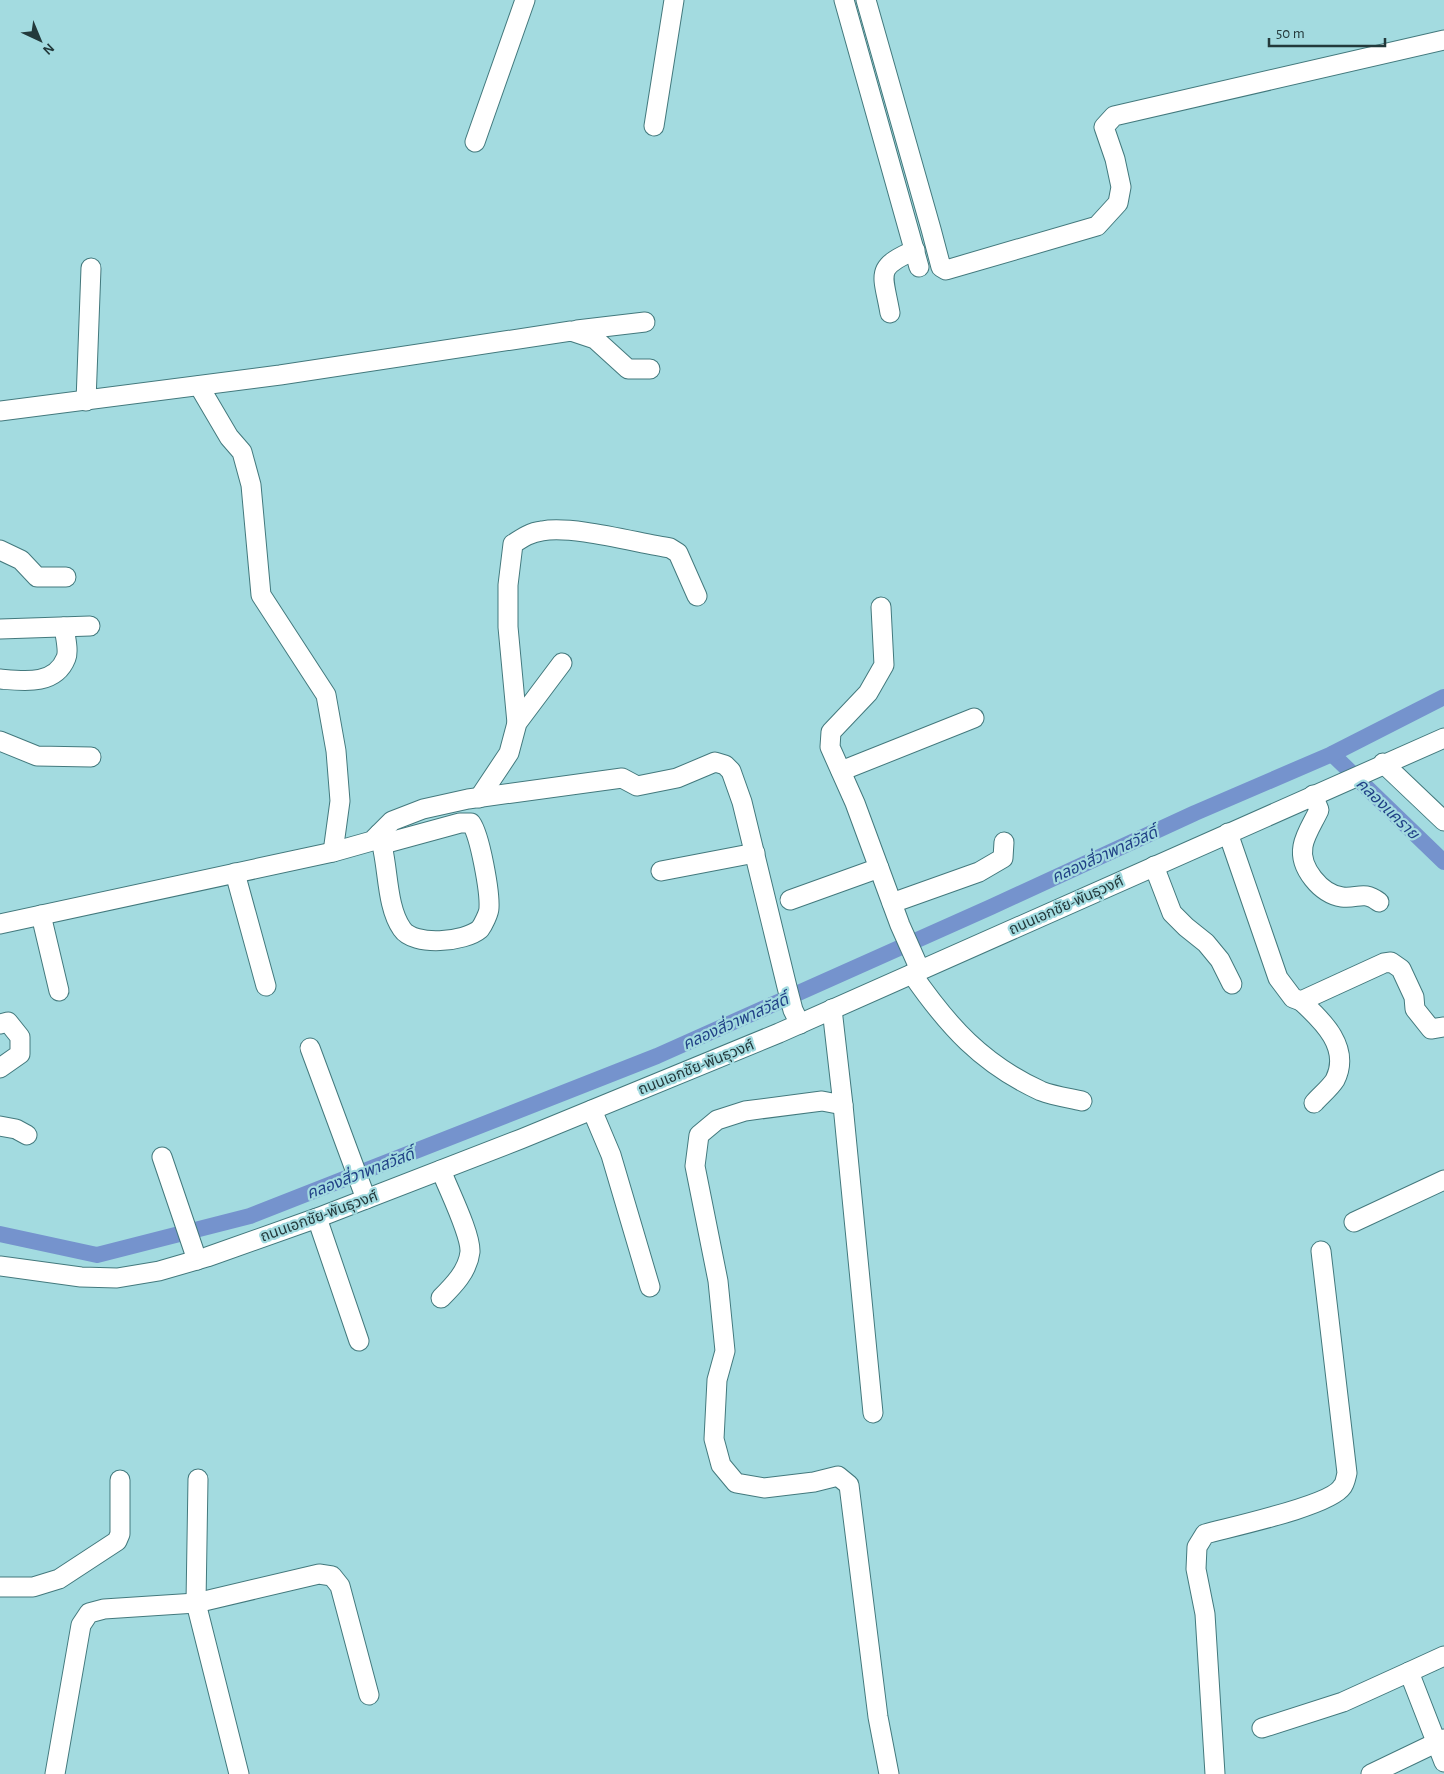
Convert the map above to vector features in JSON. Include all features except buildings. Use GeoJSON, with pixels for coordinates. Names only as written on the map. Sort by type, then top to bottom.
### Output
{"type":"FeatureCollection","features":[{"type":"Feature","properties":{"kind":"street"},"geometry":{"type":"LineString","coordinates":[[475,142],[525,0]]}},
{"type":"Feature","properties":{"kind":"street"},"geometry":{"type":"LineString","coordinates":[[654,126],[674,0]]}},
{"type":"Feature","properties":{"kind":"street"},"geometry":{"type":"LineString","coordinates":[[844,0],[917,259],[893,260],[885,267],[883,276],[890,313]]}},
{"type":"Feature","properties":{"kind":"street"},"geometry":{"type":"LineString","coordinates":[[866,0],[938,258],[941,268],[946,270],[1097,226],[1118,203],[1121,187],[1115,159],[1104,126],[1114,116],[1444,40]]}},
{"type":"Feature","properties":{"kind":"street"},"geometry":{"type":"LineString","coordinates":[[86,401],[91,268]]}},
{"type":"Feature","properties":{"kind":"street"},"geometry":{"type":"LineString","coordinates":[[0,412],[199,386],[645,322]]}},
{"type":"Feature","properties":{"kind":"street"},"geometry":{"type":"LineString","coordinates":[[572,331],[595,339],[628,369],[650,369]]}},
{"type":"Feature","properties":{"kind":"street"},"geometry":{"type":"LineString","coordinates":[[199,386],[229,437],[242,452],[249,477],[261,595],[326,695],[336,751],[340,801],[333,852]]}},
{"type":"Feature","properties":{"kind":"street"},"geometry":{"type":"LineString","coordinates":[[479,798],[509,753],[517,722],[508,628],[508,585],[513,544],[523,537],[542,530],[576,532],[670,548],[678,553],[697,596]]}},
{"type":"Feature","properties":{"kind":"street"},"geometry":{"type":"LineString","coordinates":[[0,550],[20,560],[37,577],[66,577]]}},
{"type":"Feature","properties":{"kind":"street"},"geometry":{"type":"LineString","coordinates":[[881,607],[884,665],[868,693],[831,732],[830,747],[879,868],[915,966],[940,1014],[976,1051],[1005,1071],[1043,1092],[1082,1101]]}},
{"type":"Feature","properties":{"kind":"street"},"geometry":{"type":"LineString","coordinates":[[0,629],[90,626]]}},
{"type":"Feature","properties":{"kind":"street"},"geometry":{"type":"LineString","coordinates":[[0,679],[36,681],[57,672],[67,657],[64,627]]}},
{"type":"Feature","properties":{"kind":"street"},"geometry":{"type":"LineString","coordinates":[[517,722],[562,663]]}},
{"type":"Feature","properties":{"kind":"street"},"geometry":{"type":"LineString","coordinates":[[841,771],[974,718]]}},
{"type":"Feature","properties":{"kind":"street","name":"ถนนเอกชัย-พันธุวงศ์"},"geometry":{"type":"LineString","coordinates":[[0,1266],[81,1277],[116,1278],[159,1271],[195,1253],[317,1218],[363,1192],[441,1170],[588,1112],[796,1017],[832,1009],[915,966],[1154,866],[1444,738]]}},
{"type":"Feature","properties":{"kind":"street"},"geometry":{"type":"LineString","coordinates":[[0,741],[37,756],[91,757]]}},
{"type":"Feature","properties":{"kind":"street"},"geometry":{"type":"LineString","coordinates":[[0,924],[333,852],[381,839],[460,823],[471,823],[479,839],[490,910],[480,928],[464,936],[426,942],[411,937],[402,931],[395,916],[381,839],[392,821],[423,809],[479,798],[622,778],[637,786],[677,778],[715,762],[724,765],[731,771],[742,802],[796,1017]]}},
{"type":"Feature","properties":{"kind":"street"},"geometry":{"type":"LineString","coordinates":[[1375,767],[1442,818]]}},
{"type":"Feature","properties":{"kind":"street"},"geometry":{"type":"LineString","coordinates":[[1313,795],[1319,810],[1303,846],[1304,861],[1311,876],[1328,893],[1344,898],[1360,894],[1372,897],[1379,902]]}},
{"type":"Feature","properties":{"kind":"street"},"geometry":{"type":"LineString","coordinates":[[1228,833],[1278,978],[1293,998],[1301,1001],[1316,1014],[1339,1046],[1341,1063],[1334,1081],[1314,1103]]}},
{"type":"Feature","properties":{"kind":"street"},"geometry":{"type":"LineString","coordinates":[[892,903],[979,872],[1003,858],[1004,842]]}},
{"type":"Feature","properties":{"kind":"street"},"geometry":{"type":"LineString","coordinates":[[661,871],[755,853]]}},
{"type":"Feature","properties":{"kind":"street"},"geometry":{"type":"LineString","coordinates":[[1154,866],[1172,913],[1186,928],[1206,943],[1220,960],[1232,984]]}},
{"type":"Feature","properties":{"kind":"street"},"geometry":{"type":"LineString","coordinates":[[790,900],[879,868]]}},
{"type":"Feature","properties":{"kind":"street"},"geometry":{"type":"LineString","coordinates":[[235,873],[266,986]]}},
{"type":"Feature","properties":{"kind":"street"},"geometry":{"type":"LineString","coordinates":[[41,915],[59,992]]}},
{"type":"Feature","properties":{"kind":"street"},"geometry":{"type":"LineString","coordinates":[[1301,1001],[1384,963],[1391,962],[1401,969],[1414,997],[1416,1009],[1425,1023],[1431,1029],[1444,1027]]}},
{"type":"Feature","properties":{"kind":"street"},"geometry":{"type":"LineString","coordinates":[[832,1009],[873,1413]]}},
{"type":"Feature","properties":{"kind":"street"},"geometry":{"type":"LineString","coordinates":[[0,1024],[8,1022],[20,1037],[20,1054],[0,1068]]}},
{"type":"Feature","properties":{"kind":"street"},"geometry":{"type":"LineString","coordinates":[[310,1048],[363,1192]]}},
{"type":"Feature","properties":{"kind":"street"},"geometry":{"type":"LineString","coordinates":[[843,1105],[822,1101],[745,1111],[717,1120],[699,1136],[695,1166],[718,1281],[725,1351],[717,1380],[714,1439],[722,1465],[736,1483],[764,1488],[814,1482],[838,1476],[849,1485],[878,1717],[889,1774]]}},
{"type":"Feature","properties":{"kind":"street"},"geometry":{"type":"LineString","coordinates":[[588,1112],[629,1256]]}},
{"type":"Feature","properties":{"kind":"street"},"geometry":{"type":"LineString","coordinates":[[588,1112],[611,1155],[650,1287]]}},
{"type":"Feature","properties":{"kind":"street"},"geometry":{"type":"LineString","coordinates":[[0,1126],[16,1129],[27,1135]]}},
{"type":"Feature","properties":{"kind":"street"},"geometry":{"type":"LineString","coordinates":[[162,1157],[195,1253]]}},
{"type":"Feature","properties":{"kind":"street"},"geometry":{"type":"LineString","coordinates":[[441,1170],[467,1236],[470,1252],[457,1282],[441,1298]]}},
{"type":"Feature","properties":{"kind":"street"},"geometry":{"type":"LineString","coordinates":[[1354,1222],[1444,1180]]}},
{"type":"Feature","properties":{"kind":"street"},"geometry":{"type":"LineString","coordinates":[[317,1218],[359,1341]]}},
{"type":"Feature","properties":{"kind":"street"},"geometry":{"type":"LineString","coordinates":[[1215,1774],[1205,1614],[1196,1569],[1197,1547],[1205,1534],[1288,1512],[1327,1498],[1342,1488],[1347,1473],[1321,1251]]}},
{"type":"Feature","properties":{"kind":"street"},"geometry":{"type":"LineString","coordinates":[[198,1479],[196,1603],[239,1774]]}},
{"type":"Feature","properties":{"kind":"street"},"geometry":{"type":"LineString","coordinates":[[0,1587],[33,1587],[59,1579],[117,1541],[120,1534],[120,1480]]}},
{"type":"Feature","properties":{"kind":"street"},"geometry":{"type":"LineString","coordinates":[[55,1774],[81,1625],[89,1613],[104,1609],[196,1603],[319,1574],[332,1576],[340,1586],[369,1695]]}},
{"type":"Feature","properties":{"kind":"street"},"geometry":{"type":"LineString","coordinates":[[1262,1728],[1343,1702],[1444,1656]]}},
{"type":"Feature","properties":{"kind":"street"},"geometry":{"type":"LineString","coordinates":[[1409,1672],[1440,1741],[1444,1762]]}},
{"type":"Feature","properties":{"kind":"street"},"geometry":{"type":"LineString","coordinates":[[1371,1774],[1440,1741]]}},
{"type":"Feature","properties":{"kind":"waterway","name":"คลองสี่วาพาสวัสดิ์"},"geometry":{"type":"LineString","coordinates":[[0,1234],[97,1255],[250,1216],[657,1056],[991,907],[1195,813],[1332,754],[1444,697]]}},
{"type":"Feature","properties":{"kind":"waterway","name":"คลองเเคราย"},"geometry":{"type":"LineString","coordinates":[[1332,754],[1444,862]]}}]}
